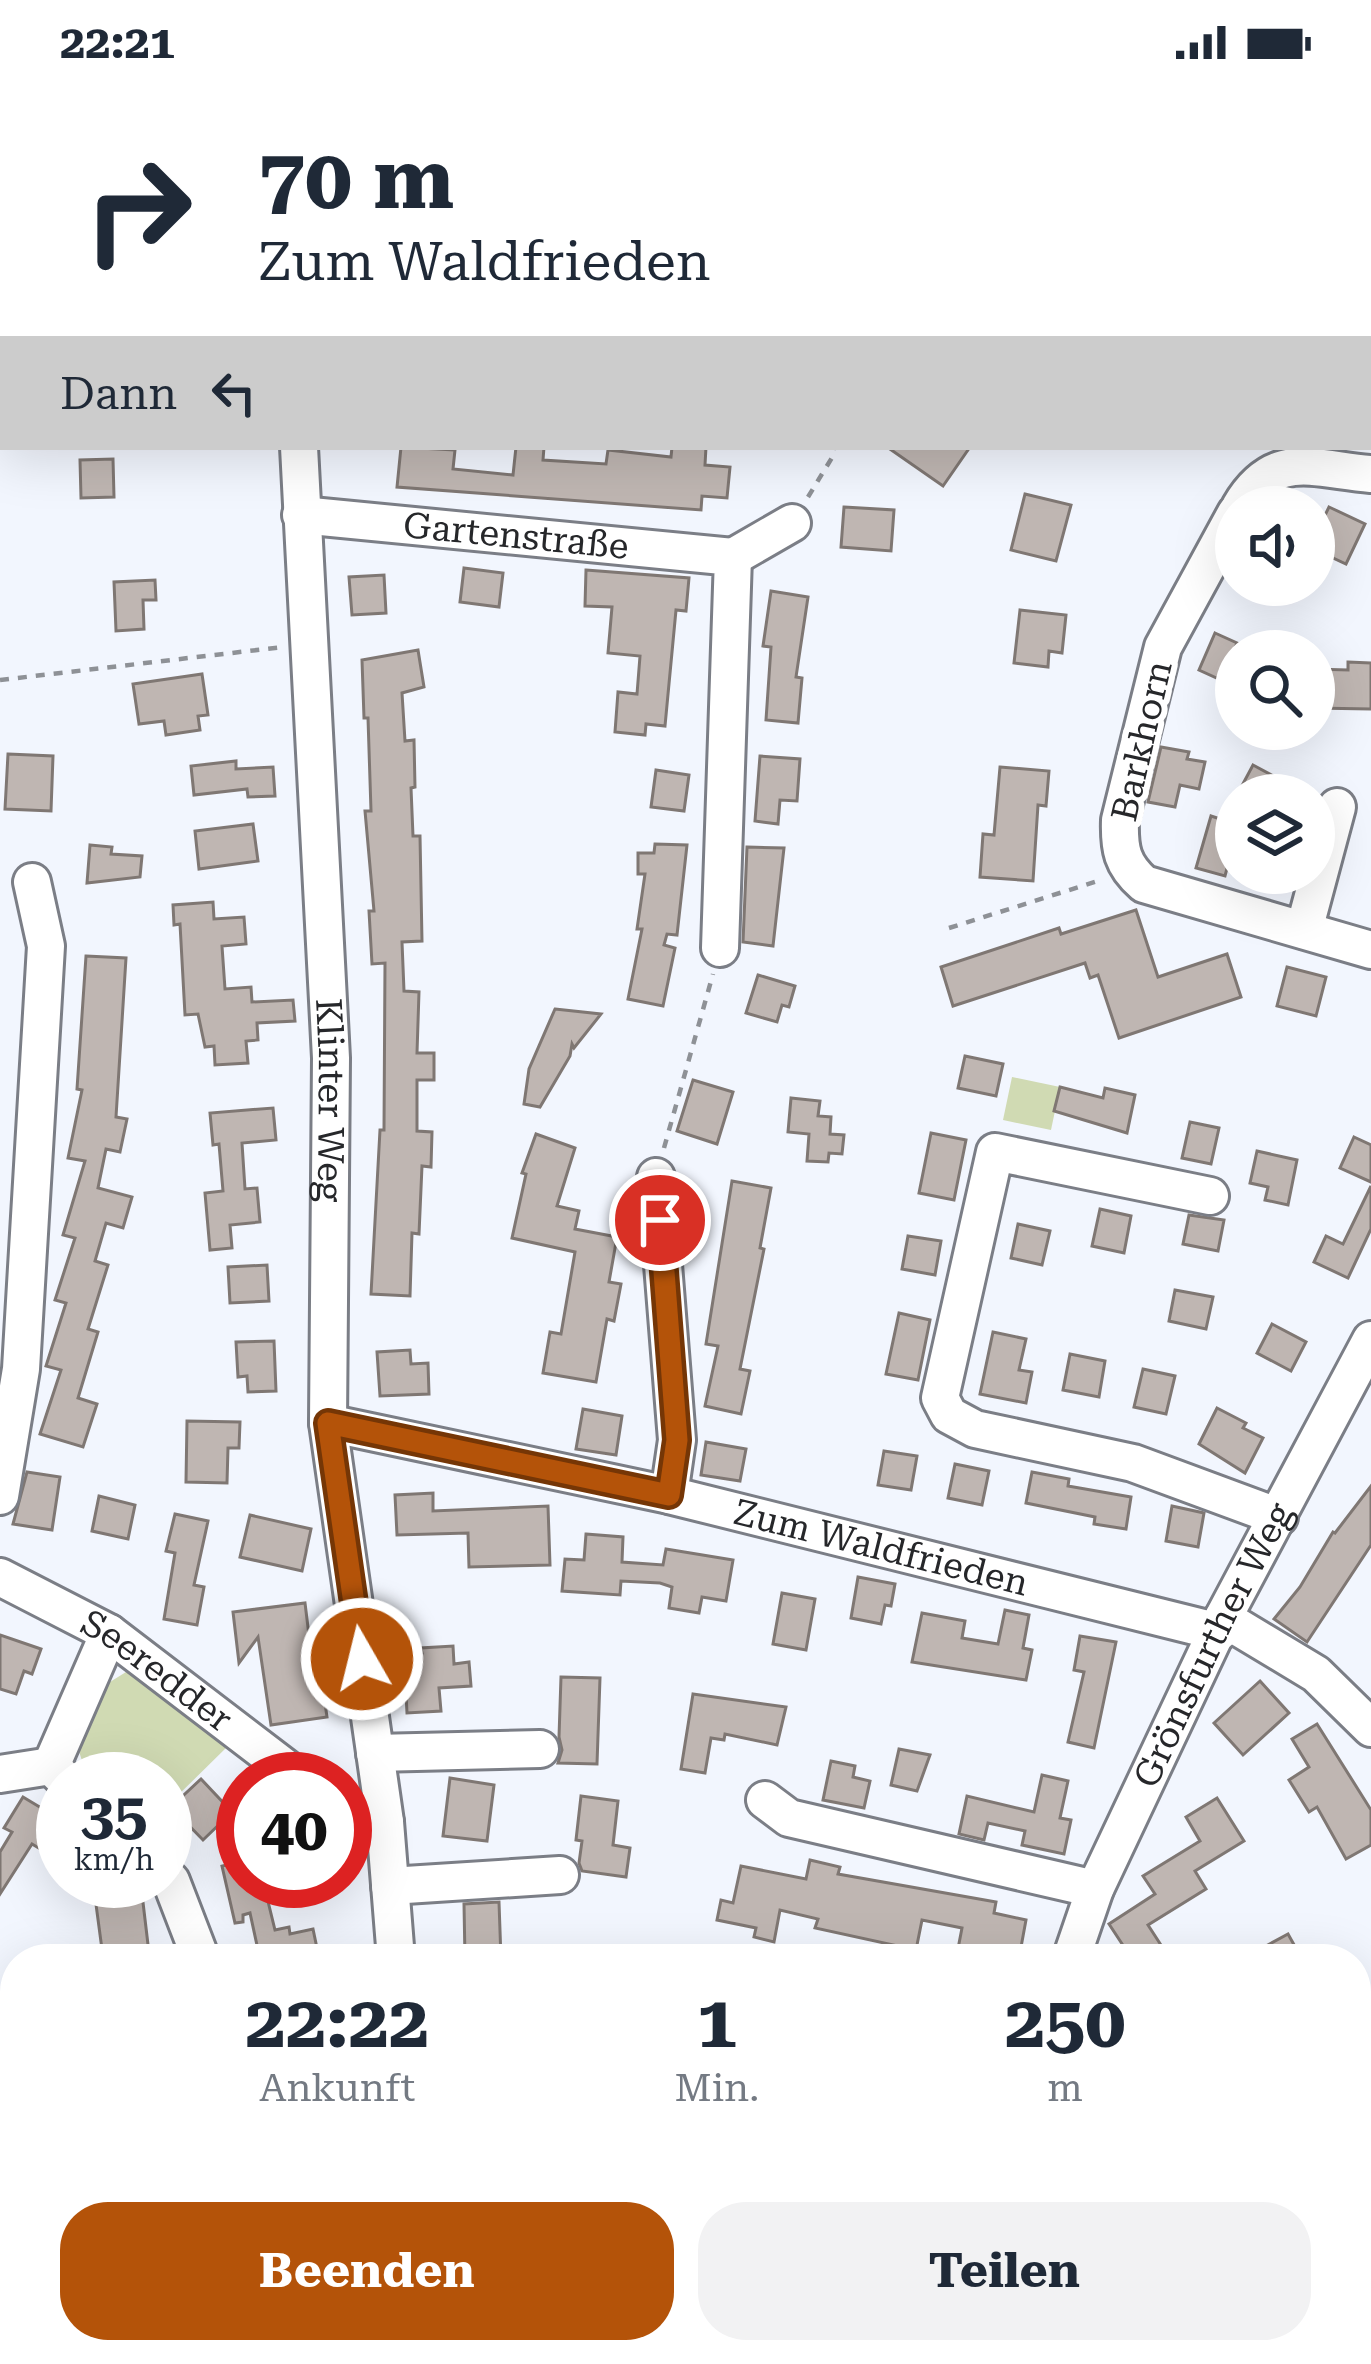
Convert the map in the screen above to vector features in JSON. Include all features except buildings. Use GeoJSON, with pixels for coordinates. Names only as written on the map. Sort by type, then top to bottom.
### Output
{"type":"FeatureCollection","features":[{"type":"Feature","properties":{"kind":"street","name":"Klinter Weg"},"geometry":{"type":"LineString","coordinates":[[299,450],[331,1058],[328,1423],[385,1822],[396,1944]]}},
{"type":"Feature","properties":{"kind":"street","name":"Barkhorn"},"geometry":{"type":"LineString","coordinates":[[1252,486],[1281,467],[1371,474]]}},
{"type":"Feature","properties":{"kind":"street","name":"Gartenstraße"},"geometry":{"type":"LineString","coordinates":[[301,515],[733,557]]}},
{"type":"Feature","properties":{"kind":"street"},"geometry":{"type":"LineString","coordinates":[[720,948],[733,557],[793,523]]}},
{"type":"Feature","properties":{"kind":"street","name":"Barkhorn"},"geometry":{"type":"LineString","coordinates":[[1215,552],[1163,647],[1120,820],[1119,848],[1129,871],[1144,884],[1371,950]]}},
{"type":"Feature","properties":{"kind":"street"},"geometry":{"type":"LineString","coordinates":[[1304,930],[1336,807]]}},
{"type":"Feature","properties":{"kind":"street"},"geometry":{"type":"LineString","coordinates":[[0,1496],[21,1369],[46,946],[32,882]]}},
{"type":"Feature","properties":{"kind":"street"},"geometry":{"type":"LineString","coordinates":[[1210,1196],[995,1152],[940,1398],[949,1415],[975,1429],[1133,1463],[1279,1517]]}},
{"type":"Feature","properties":{"kind":"street"},"geometry":{"type":"LineString","coordinates":[[656,1177],[677,1440],[669,1495]]}},
{"type":"Feature","properties":{"kind":"street","name":"Grönsfurther Weg"},"geometry":{"type":"LineString","coordinates":[[1078,1944],[1095,1889],[1221,1625],[1371,1340]]}},
{"type":"Feature","properties":{"kind":"street","name":"Zum Waldfrieden"},"geometry":{"type":"LineString","coordinates":[[328,1423],[669,1495],[1221,1625],[1316,1674],[1371,1728]]}},
{"type":"Feature","properties":{"kind":"street","name":"Seeredder"},"geometry":{"type":"LineString","coordinates":[[0,1577],[109,1633],[265,1752]]}},
{"type":"Feature","properties":{"kind":"street"},"geometry":{"type":"LineString","coordinates":[[65,1752],[109,1633]]}},
{"type":"Feature","properties":{"kind":"street"},"geometry":{"type":"LineString","coordinates":[[375,1753],[540,1749]]}},
{"type":"Feature","properties":{"kind":"street"},"geometry":{"type":"LineString","coordinates":[[0,1774],[36,1773]]}},
{"type":"Feature","properties":{"kind":"street"},"geometry":{"type":"LineString","coordinates":[[764,1800],[789,1818],[1095,1889]]}},
{"type":"Feature","properties":{"kind":"street"},"geometry":{"type":"LineString","coordinates":[[372,1822],[385,1822]]}},
{"type":"Feature","properties":{"kind":"street"},"geometry":{"type":"LineString","coordinates":[[390,1886],[560,1875]]}},
{"type":"Feature","properties":{"kind":"street"},"geometry":{"type":"LineString","coordinates":[[181,1908],[195,1944]]}},
{"type":"Feature","properties":{"kind":"path"},"geometry":{"type":"LineString","coordinates":[[793,523],[833,450]]}},
{"type":"Feature","properties":{"kind":"path"},"geometry":{"type":"LineString","coordinates":[[0,680],[306,644]]}},
{"type":"Feature","properties":{"kind":"path"},"geometry":{"type":"LineString","coordinates":[[949,928],[1129,871]]}},
{"type":"Feature","properties":{"kind":"path"},"geometry":{"type":"LineString","coordinates":[[656,1177],[720,948]]}},
{"type":"Feature","properties":{"kind":"green space"},"geometry":{"type":"Polygon","coordinates":[[[1012,1077],[1060,1087],[1051,1130],[1003,1120],[1012,1077]]]}},
{"type":"Feature","properties":{"kind":"green space"},"geometry":{"type":"Polygon","coordinates":[[[126,1672],[150,1677],[230,1744],[216,1752],[216,1758],[192,1781],[192,1752],[79,1752],[77,1745],[102,1687],[126,1672]]]}},
{"type":"Feature","properties":{"kind":"route"},"geometry":{"type":"LineString","coordinates":[[362,1659],[328,1423],[669,1495],[677,1440],[660,1220]]}}]}
